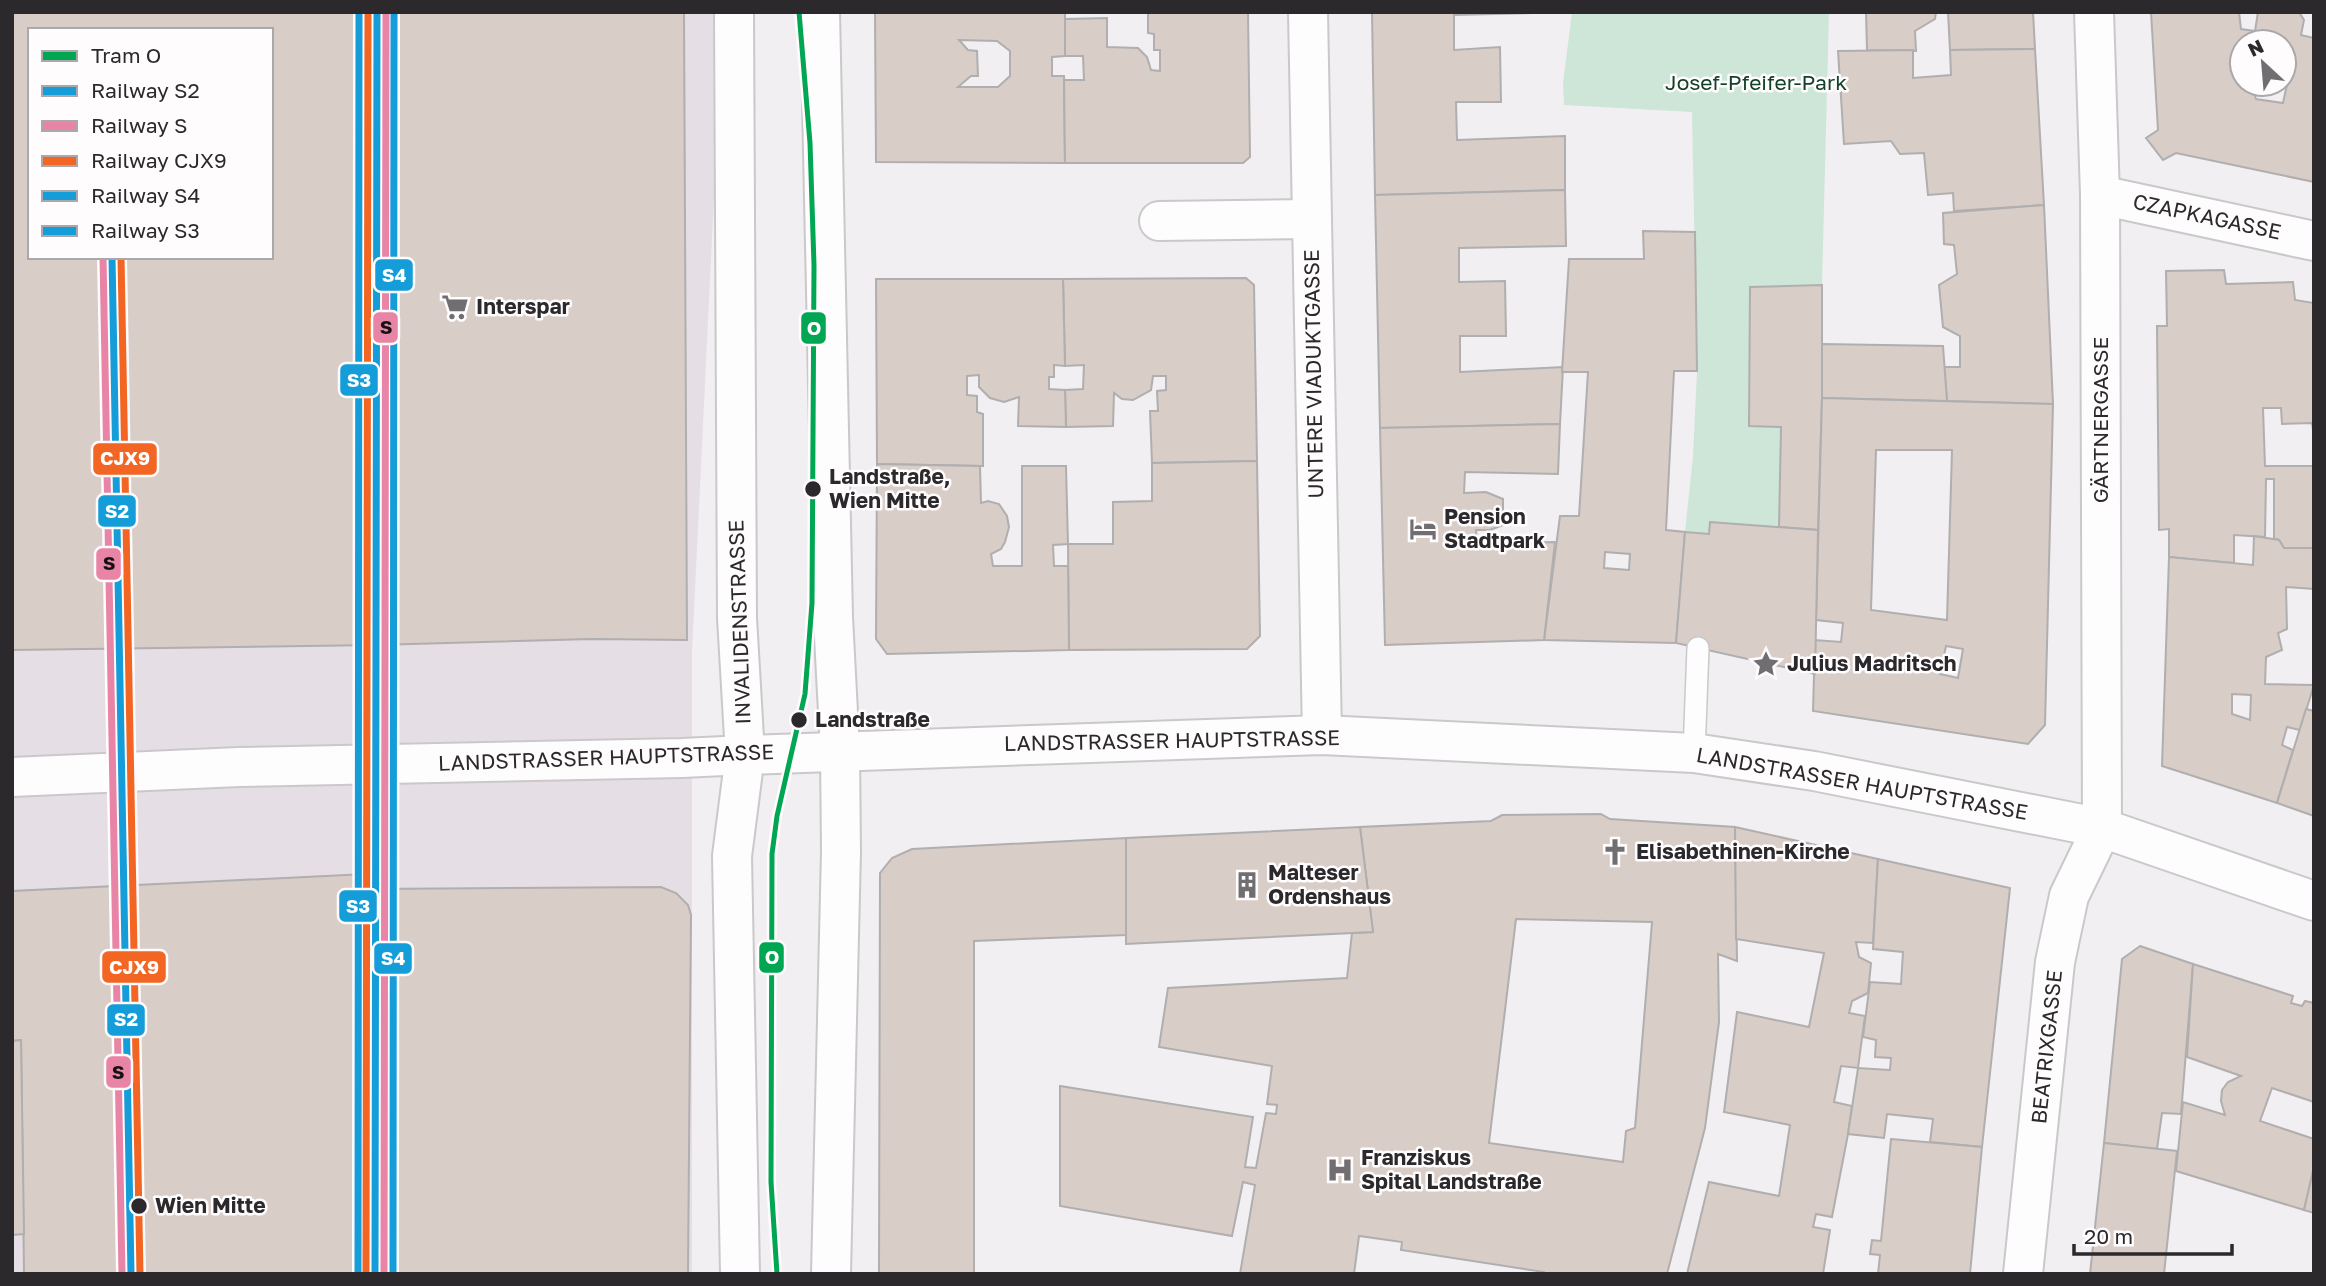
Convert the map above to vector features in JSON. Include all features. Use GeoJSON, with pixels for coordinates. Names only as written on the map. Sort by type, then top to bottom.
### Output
{"type":"FeatureCollection","features":[{"type":"Feature","properties":{"kind":"street","name":"INVALIDENSTRASSE"},"geometry":{"type":"LineString","coordinates":[[734,12],[737,618],[745,755],[732,856],[740,1274]]}},
{"type":"Feature","properties":{"kind":"street"},"geometry":{"type":"LineString","coordinates":[[820,12],[833,617],[840,751],[831,1274]]}},
{"type":"Feature","properties":{"kind":"street","name":"UNTERE VIADUKTGASSE"},"geometry":{"type":"LineString","coordinates":[[1308,12],[1322,735]]}},
{"type":"Feature","properties":{"kind":"street","name":"GÄRTNERGASSE"},"geometry":{"type":"LineString","coordinates":[[2094,12],[2100,195],[2102,828]]}},
{"type":"Feature","properties":{"kind":"street","name":"CZAPKAGASSE"},"geometry":{"type":"LineString","coordinates":[[2100,195],[2314,241]]}},
{"type":"Feature","properties":{"kind":"street"},"geometry":{"type":"LineString","coordinates":[[1159,221],[1311,219]]}},
{"type":"Feature","properties":{"kind":"street","name":"LANDSTRASSER HAUPTSTRASSE"},"geometry":{"type":"LineString","coordinates":[[12,776],[1322,735],[1694,753],[1802,769],[2102,828],[2314,901]]}},
{"type":"Feature","properties":{"kind":"street","name":"BEATRIXGASSE"},"geometry":{"type":"LineString","coordinates":[[2023,1274],[2055,962],[2069,896],[2102,828]]}},
{"type":"Feature","properties":{"kind":"lane"},"geometry":{"type":"LineString","coordinates":[[1694,753],[1698,648]]}},
{"type":"Feature","properties":{"kind":"shaded area"},"geometry":{"type":"Polygon","coordinates":[[[12,12],[723,12],[692,652],[692,1274],[12,1274],[12,12]]]}},
{"type":"Feature","properties":{"kind":"green space","name":"Josef-Pfeifer-Park"},"geometry":{"type":"Polygon","coordinates":[[[1572,12],[1829,12],[1822,285],[1750,287],[1749,426],[1781,427],[1779,527],[1710,522],[1709,534],[1685,532],[1693,456],[1697,371],[1692,112],[1564,105],[1563,83],[1572,12]]]}},
{"type":"Feature","properties":{"kind":"building"},"geometry":{"type":"Polygon","coordinates":[[[12,12],[684,12],[687,640],[592,639],[12,650],[12,12]]]}},
{"type":"Feature","properties":{"kind":"building"},"geometry":{"type":"Polygon","coordinates":[[[875,12],[1065,12],[1065,56],[1052,57],[1052,76],[1064,76],[1065,163],[876,162],[875,12]],[[959,40],[968,50],[977,51],[978,76],[971,76],[958,87],[998,87],[1010,76],[1010,51],[997,41],[959,40]]]}},
{"type":"Feature","properties":{"kind":"building"},"geometry":{"type":"Polygon","coordinates":[[[1148,12],[1248,12],[1250,157],[1243,163],[1065,163],[1064,80],[1084,80],[1083,56],[1065,56],[1065,19],[1107,18],[1107,47],[1138,48],[1147,57],[1151,70],[1160,71],[1160,50],[1154,50],[1154,34],[1148,33],[1148,12]]]}},
{"type":"Feature","properties":{"kind":"building"},"geometry":{"type":"Polygon","coordinates":[[[1372,12],[1572,12],[1454,15],[1454,50],[1500,47],[1501,102],[1456,102],[1457,140],[1565,136],[1565,190],[1375,195],[1372,12]]]}},
{"type":"Feature","properties":{"kind":"building"},"geometry":{"type":"Polygon","coordinates":[[[1866,12],[1936,12],[1935,19],[1915,31],[1916,51],[1867,50],[1866,12]]]}},
{"type":"Feature","properties":{"kind":"building"},"geometry":{"type":"Polygon","coordinates":[[[1948,12],[2033,12],[2035,49],[1950,50],[1948,12]]]}},
{"type":"Feature","properties":{"kind":"building"},"geometry":{"type":"Polygon","coordinates":[[[2151,12],[2239,12],[2241,28],[2228,28],[2228,98],[2256,98],[2283,103],[2284,98],[2298,98],[2298,28],[2255,28],[2258,12],[2299,12],[2304,20],[2301,35],[2314,38],[2314,182],[2176,153],[2163,160],[2146,138],[2158,130],[2151,12]]]}},
{"type":"Feature","properties":{"kind":"building"},"geometry":{"type":"Polygon","coordinates":[[[2035,49],[2044,205],[1954,211],[1953,193],[1928,195],[1924,153],[1900,154],[1891,141],[1844,144],[1838,51],[1913,50],[1913,78],[1951,75],[1950,50],[2035,49]]]}},
{"type":"Feature","properties":{"kind":"building"},"geometry":{"type":"Polygon","coordinates":[[[1565,190],[1566,246],[1459,248],[1459,282],[1505,281],[1506,336],[1460,336],[1460,372],[1563,367],[1560,424],[1380,428],[1375,195],[1565,190]]]}},
{"type":"Feature","properties":{"kind":"building"},"geometry":{"type":"Polygon","coordinates":[[[2044,205],[2053,404],[1947,401],[1944,367],[1960,367],[1960,336],[1943,327],[1939,285],[1957,274],[1954,245],[1944,244],[1943,213],[2044,205]]]}},
{"type":"Feature","properties":{"kind":"building"},"geometry":{"type":"Polygon","coordinates":[[[1643,231],[1695,232],[1697,371],[1674,371],[1666,530],[1685,532],[1676,643],[1544,640],[1560,516],[1579,516],[1588,372],[1562,372],[1569,259],[1644,259],[1643,231]],[[1605,552],[1604,568],[1629,570],[1630,554],[1605,552]]]}},
{"type":"Feature","properties":{"kind":"building"},"geometry":{"type":"Polygon","coordinates":[[[2224,270],[2226,284],[2293,282],[2295,300],[2314,303],[2314,435],[2312,423],[2282,424],[2281,408],[2263,408],[2265,466],[2314,466],[2314,548],[2284,548],[2279,540],[2274,539],[2274,479],[2266,479],[2265,537],[2234,535],[2234,563],[2169,557],[2169,529],[2159,530],[2157,326],[2167,326],[2166,271],[2224,270]]]}},
{"type":"Feature","properties":{"kind":"building"},"geometry":{"type":"Polygon","coordinates":[[[1246,278],[1254,285],[1257,461],[1152,463],[1150,411],[1158,411],[1157,391],[1166,390],[1166,376],[1153,376],[1151,390],[1133,400],[1122,399],[1114,393],[1113,426],[1066,427],[1065,390],[1083,389],[1084,365],[1065,366],[1063,279],[1246,278]]]}},
{"type":"Feature","properties":{"kind":"building"},"geometry":{"type":"Polygon","coordinates":[[[876,279],[1063,279],[1065,366],[1054,365],[1054,377],[1049,377],[1049,389],[1065,390],[1066,427],[1018,426],[1019,397],[1004,402],[990,398],[979,387],[979,375],[967,376],[967,395],[977,396],[977,412],[983,414],[983,466],[877,464],[876,279]]]}},
{"type":"Feature","properties":{"kind":"building"},"geometry":{"type":"Polygon","coordinates":[[[1822,285],[1818,530],[1779,527],[1781,427],[1749,426],[1750,287],[1822,285]]]}},
{"type":"Feature","properties":{"kind":"building"},"geometry":{"type":"Polygon","coordinates":[[[1822,344],[1943,346],[1947,401],[1822,398],[1822,344]]]}},
{"type":"Feature","properties":{"kind":"building"},"geometry":{"type":"Polygon","coordinates":[[[1822,398],[2053,404],[2045,725],[2028,744],[1813,711],[1815,640],[1841,642],[1843,623],[1816,620],[1822,398]],[[1876,450],[1871,610],[1947,620],[1952,450],[1876,450]],[[1946,646],[1940,674],[1958,678],[1963,649],[1946,646]]]}},
{"type":"Feature","properties":{"kind":"building"},"geometry":{"type":"Polygon","coordinates":[[[1560,424],[1558,474],[1465,472],[1464,493],[1486,492],[1503,499],[1503,525],[1490,530],[1476,530],[1477,544],[1555,542],[1544,640],[1385,645],[1380,428],[1560,424]]]}},
{"type":"Feature","properties":{"kind":"building"},"geometry":{"type":"Polygon","coordinates":[[[1257,461],[1260,636],[1247,649],[1069,650],[1068,544],[1113,544],[1113,502],[1152,501],[1152,463],[1257,461]]]}},
{"type":"Feature","properties":{"kind":"building"},"geometry":{"type":"Polygon","coordinates":[[[877,464],[980,466],[981,503],[988,501],[999,504],[1007,516],[1009,527],[1001,549],[991,554],[993,566],[1022,566],[1022,466],[1066,466],[1068,544],[1053,545],[1054,566],[1068,566],[1069,650],[887,654],[876,639],[877,464]]]}},
{"type":"Feature","properties":{"kind":"building"},"geometry":{"type":"Polygon","coordinates":[[[1710,522],[1818,530],[1815,674],[1676,643],[1685,532],[1709,534],[1710,522]]]}},
{"type":"Feature","properties":{"kind":"building"},"geometry":{"type":"Polygon","coordinates":[[[2254,536],[2279,540],[2284,548],[2314,548],[2314,589],[2286,587],[2287,629],[2278,633],[2282,650],[2266,657],[2265,684],[2314,685],[2300,730],[2287,727],[2282,745],[2293,750],[2277,803],[2162,766],[2169,557],[2253,565],[2254,536]],[[2232,694],[2232,714],[2250,720],[2251,695],[2232,694]]]}},
{"type":"Feature","properties":{"kind":"building"},"geometry":{"type":"Polygon","coordinates":[[[2306,709],[2314,711],[2314,816],[2277,803],[2306,709]]]}},
{"type":"Feature","properties":{"kind":"building"},"geometry":{"type":"Polygon","coordinates":[[[1601,814],[1610,819],[1735,827],[1737,961],[1718,954],[1719,1022],[1705,1128],[1667,1274],[1544,1274],[1401,1250],[1402,1242],[1359,1236],[1354,1274],[1240,1274],[1255,1185],[1243,1182],[1232,1236],[1060,1206],[1060,1086],[1253,1117],[1245,1167],[1256,1168],[1266,1113],[1276,1114],[1277,1105],[1267,1104],[1272,1066],[1159,1047],[1168,988],[1347,978],[1352,933],[1373,932],[1360,827],[1491,821],[1502,815],[1601,814]],[[1516,919],[1489,1143],[1623,1162],[1626,1131],[1635,1128],[1652,922],[1516,919]]]}},
{"type":"Feature","properties":{"kind":"building","name":"Malteser Ordenshaus"},"geometry":{"type":"Polygon","coordinates":[[[1360,827],[1373,932],[1126,944],[1126,838],[1360,827]]]}},
{"type":"Feature","properties":{"kind":"building"},"geometry":{"type":"Polygon","coordinates":[[[1735,827],[1878,859],[1873,943],[1856,942],[1859,957],[1871,963],[1868,993],[1852,1001],[1849,1013],[1865,1016],[1858,1068],[1841,1066],[1834,1102],[1852,1106],[1848,1134],[1832,1217],[1816,1214],[1813,1227],[1830,1230],[1823,1274],[1687,1274],[1709,1182],[1779,1196],[1790,1125],[1724,1112],[1737,1012],[1809,1027],[1824,953],[1736,939],[1735,827]]]}},
{"type":"Feature","properties":{"kind":"building"},"geometry":{"type":"Polygon","coordinates":[[[1126,838],[1126,935],[974,941],[974,1274],[879,1274],[880,873],[892,858],[912,849],[1126,838]]]}},
{"type":"Feature","properties":{"kind":"building"},"geometry":{"type":"Polygon","coordinates":[[[1878,859],[2010,888],[1982,1147],[1930,1142],[1933,1119],[1887,1114],[1884,1138],[1848,1134],[1858,1068],[1890,1070],[1891,1058],[1875,1057],[1876,1040],[1863,1037],[1870,982],[1901,984],[1903,952],[1873,949],[1878,859]]]}},
{"type":"Feature","properties":{"kind":"building"},"geometry":{"type":"Polygon","coordinates":[[[366,874],[367,889],[661,887],[676,893],[688,905],[691,915],[688,1274],[24,1274],[21,1040],[12,1041],[12,891],[366,874]]]}},
{"type":"Feature","properties":{"kind":"building"},"geometry":{"type":"Polygon","coordinates":[[[2140,946],[2193,964],[2181,1114],[2162,1113],[2157,1149],[2104,1143],[2122,959],[2140,946]]]}},
{"type":"Feature","properties":{"kind":"building"},"geometry":{"type":"Polygon","coordinates":[[[2193,964],[2293,996],[2291,1003],[2302,1006],[2305,1001],[2314,1003],[2314,1102],[2272,1088],[2260,1121],[2314,1139],[2314,1167],[2304,1210],[2176,1171],[2183,1102],[2225,1115],[2221,1101],[2222,1090],[2228,1082],[2241,1076],[2187,1057],[2193,964]]]}},
{"type":"Feature","properties":{"kind":"building"},"geometry":{"type":"Polygon","coordinates":[[[21,1040],[24,1234],[12,1235],[12,1041],[21,1040]]]}},
{"type":"Feature","properties":{"kind":"building"},"geometry":{"type":"Polygon","coordinates":[[[1891,1139],[1982,1147],[1970,1274],[1878,1274],[1880,1255],[1870,1254],[1872,1240],[1881,1241],[1891,1139]]]}},
{"type":"Feature","properties":{"kind":"building"},"geometry":{"type":"Polygon","coordinates":[[[2104,1143],[2177,1151],[2164,1274],[2090,1274],[2104,1143]]]}},
{"type":"Feature","properties":{"kind":"building"},"geometry":{"type":"Polygon","coordinates":[[[2314,1167],[2314,1213],[2304,1210],[2314,1167]]]}},
{"type":"Feature","properties":{"kind":"tram line","name":"O"},"geometry":{"type":"LineString","coordinates":[[777,1274],[771,1182],[772,854],[777,816],[805,694],[812,603],[814,265],[810,143],[799,12]]}},
{"type":"Feature","properties":{"kind":"rail line","name":"S3"},"geometry":{"type":"LineString","coordinates":[[358,1274],[359,12]]}},
{"type":"Feature","properties":{"kind":"rail line","name":"CJX9"},"geometry":{"type":"LineString","coordinates":[[366,1274],[368,12]]}},
{"type":"Feature","properties":{"kind":"rail line","name":"S2"},"geometry":{"type":"LineString","coordinates":[[375,1274],[377,12]]}},
{"type":"Feature","properties":{"kind":"rail line","name":"S"},"geometry":{"type":"LineString","coordinates":[[384,1274],[386,12]]}},
{"type":"Feature","properties":{"kind":"rail line","name":"S4"},"geometry":{"type":"LineString","coordinates":[[393,1274],[394,12]]}},
{"type":"Feature","properties":{"kind":"rail line","name":"S"},"geometry":{"type":"LineString","coordinates":[[103,259],[122,1274]]}},
{"type":"Feature","properties":{"kind":"rail line","name":"S2"},"geometry":{"type":"LineString","coordinates":[[112,259],[131,1274]]}},
{"type":"Feature","properties":{"kind":"rail line","name":"CJX9"},"geometry":{"type":"LineString","coordinates":[[121,259],[140,1274]]}},
{"type":"Feature","properties":{"kind":"place","name":"Interspar"},"geometry":{"type":"Point","coordinates":[455,307]}},
{"type":"Feature","properties":{"kind":"place","name":"Landstraße, Wien Mitte"},"geometry":{"type":"Point","coordinates":[813,489]}},
{"type":"Feature","properties":{"kind":"place","name":"Pension Stadtpark"},"geometry":{"type":"Point","coordinates":[1423,529]}},
{"type":"Feature","properties":{"kind":"place","name":"Julius Madritsch"},"geometry":{"type":"Point","coordinates":[1766,664]}},
{"type":"Feature","properties":{"kind":"place","name":"Landstraße"},"geometry":{"type":"Point","coordinates":[799,720]}},
{"type":"Feature","properties":{"kind":"place","name":"Elisabethinen-Kirche"},"geometry":{"type":"Point","coordinates":[1615,852]}},
{"type":"Feature","properties":{"kind":"place","name":"Malteser Ordenshaus"},"geometry":{"type":"Point","coordinates":[1247,885]}},
{"type":"Feature","properties":{"kind":"place","name":"Franziskus Spital Landstraße"},"geometry":{"type":"Point","coordinates":[1340,1170]}},
{"type":"Feature","properties":{"kind":"place","name":"Wien Mitte"},"geometry":{"type":"Point","coordinates":[139,1206]}}]}
